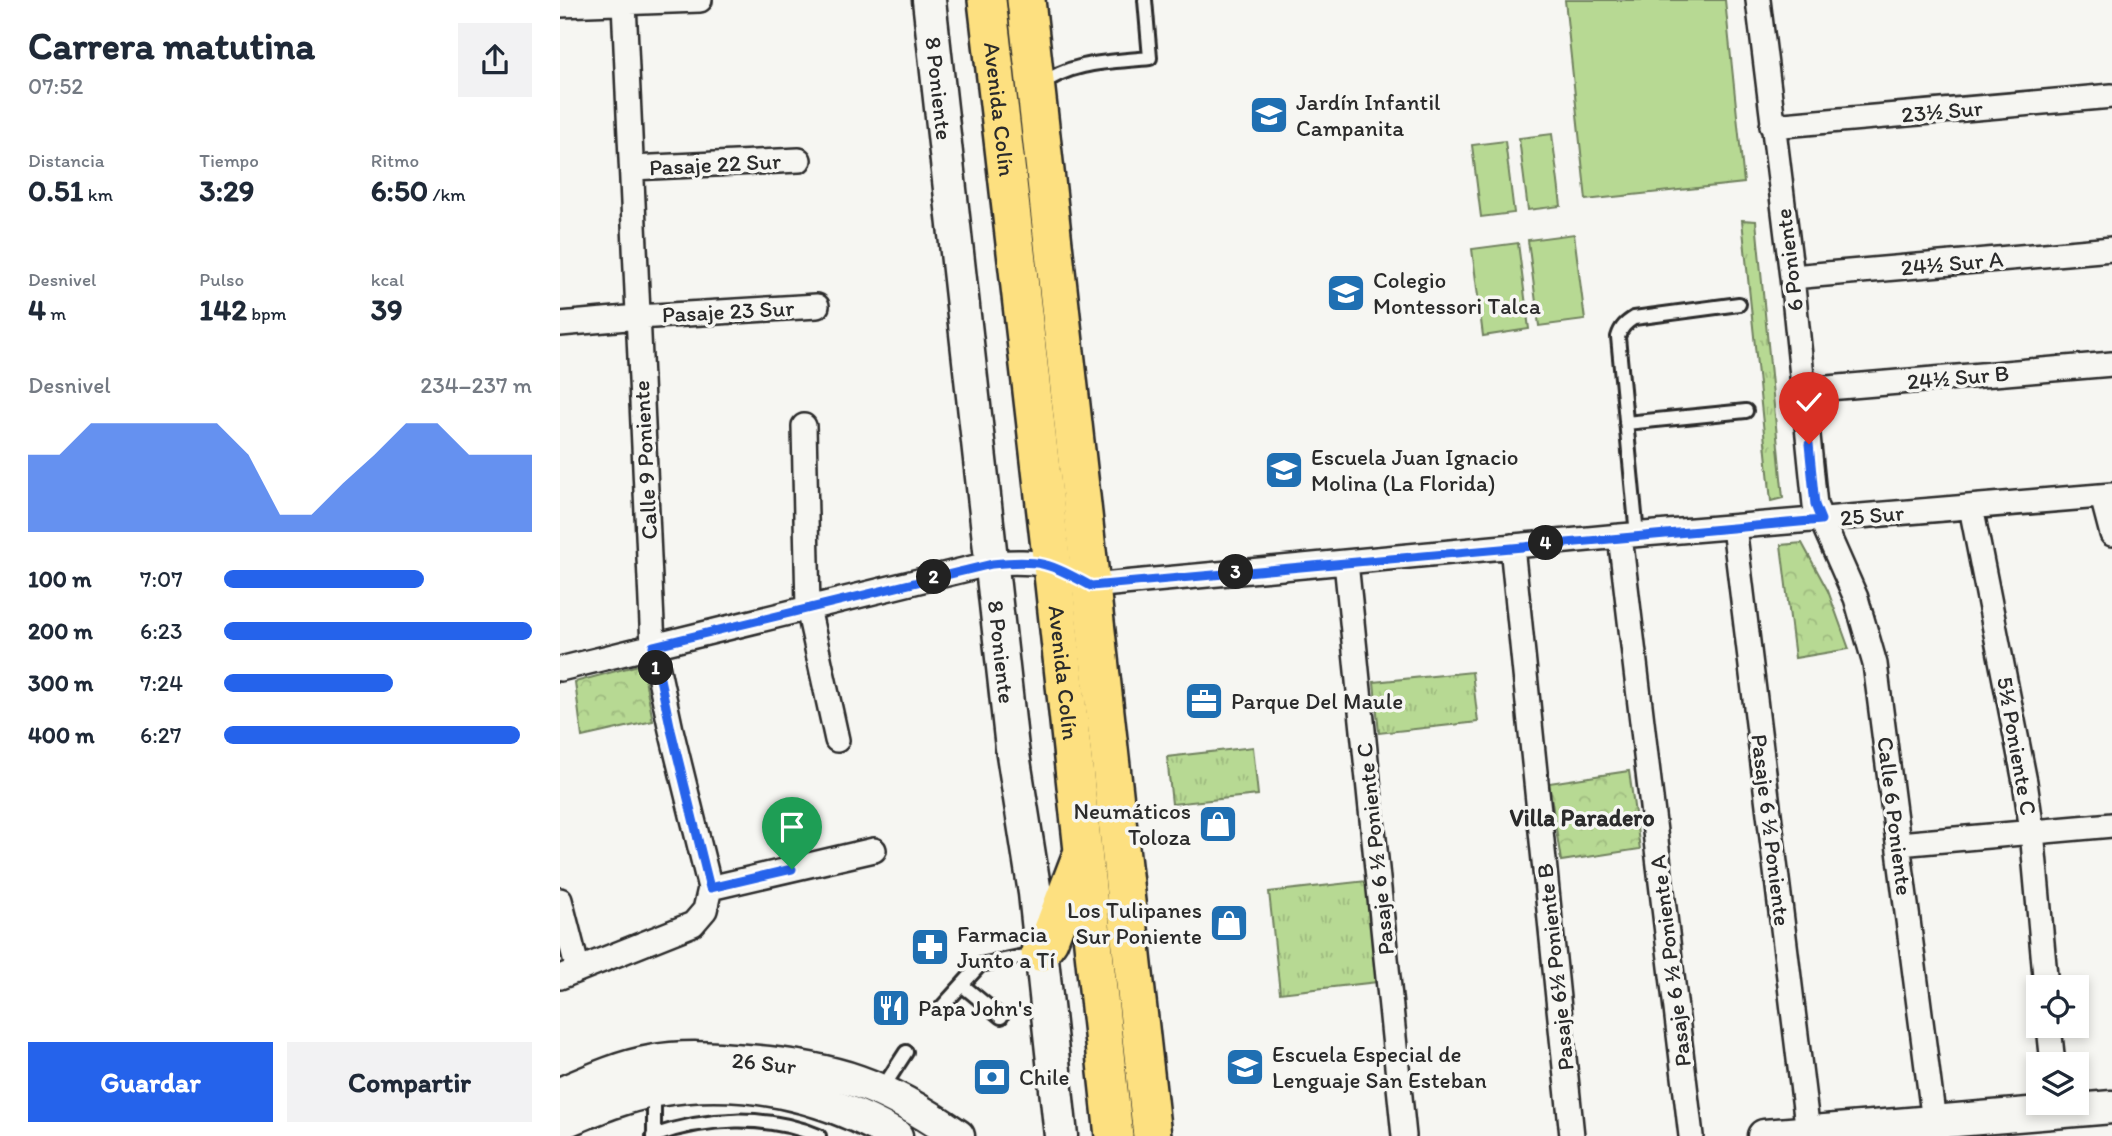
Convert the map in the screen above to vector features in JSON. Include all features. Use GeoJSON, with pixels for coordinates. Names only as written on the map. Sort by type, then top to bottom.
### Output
{"type":"FeatureCollection","features":[{"type":"Feature","properties":{"kind":"main road","name":"Avenida Colín"},"geometry":{"type":"LineString","coordinates":[[987,0],[1114,1136]]}},
{"type":"Feature","properties":{"kind":"main road","name":"Avenida Colín"},"geometry":{"type":"LineString","coordinates":[[1019,8],[1035,90],[1152,1136]]}},
{"type":"Feature","properties":{"kind":"main road"},"geometry":{"type":"LineString","coordinates":[[1040,952],[1049,940],[1069,891],[1082,848]]}},
{"type":"Feature","properties":{"kind":"street"},"geometry":{"type":"LineString","coordinates":[[560,5],[700,0]]}},
{"type":"Feature","properties":{"kind":"street","name":"8 Poniente"},"geometry":{"type":"LineString","coordinates":[[929,0],[1012,748],[1035,893],[1061,1136]]}},
{"type":"Feature","properties":{"kind":"street","name":"6 Poniente"},"geometry":{"type":"LineString","coordinates":[[1758,0],[1792,277],[1815,505],[1821,520]]}},
{"type":"Feature","properties":{"kind":"street","name":"Calle 9 Poniente"},"geometry":{"type":"LineString","coordinates":[[624,3],[653,646],[707,899]]}},
{"type":"Feature","properties":{"kind":"street","name":"23½ Sur"},"geometry":{"type":"LineString","coordinates":[[1772,126],[2112,96]]}},
{"type":"Feature","properties":{"kind":"street","name":"Pasaje 22 Sur"},"geometry":{"type":"LineString","coordinates":[[632,169],[799,160]]}},
{"type":"Feature","properties":{"kind":"street","name":"24½ Sur A"},"geometry":{"type":"LineString","coordinates":[[1792,277],[2112,249]]}},
{"type":"Feature","properties":{"kind":"street","name":"Pasaje 23 Sur"},"geometry":{"type":"LineString","coordinates":[[560,324],[817,306]]}},
{"type":"Feature","properties":{"kind":"street","name":"24½ Sur B"},"geometry":{"type":"LineString","coordinates":[[1804,390],[2112,364]]}},
{"type":"Feature","properties":{"kind":"street"},"geometry":{"type":"LineString","coordinates":[[804,426],[808,608],[836,740]]}},
{"type":"Feature","properties":{"kind":"street"},"geometry":{"type":"LineString","coordinates":[[2107,495],[2112,534]]}},
{"type":"Feature","properties":{"kind":"street","name":"25 Sur"},"geometry":{"type":"LineString","coordinates":[[1091,586],[1512,546],[2107,495]]}},
{"type":"Feature","properties":{"kind":"street","name":"5½ Poniente C"},"geometry":{"type":"LineString","coordinates":[[1971,507],[2017,732],[2032,831],[2045,975]]}},
{"type":"Feature","properties":{"kind":"street","name":"Calle 6 Poniente"},"geometry":{"type":"LineString","coordinates":[[1821,520],[1856,598],[1871,645],[1899,844],[1930,1129]]}},
{"type":"Feature","properties":{"kind":"street","name":"Pasaje 6 ½ Poniente"},"geometry":{"type":"LineString","coordinates":[[1734,527],[1786,1135]]}},
{"type":"Feature","properties":{"kind":"street","name":"Pasaje 6 ½ Poniente A"},"geometry":{"type":"LineString","coordinates":[[1628,536],[1692,1136]]}},
{"type":"Feature","properties":{"kind":"street","name":"Pasaje 6½ Poniente B"},"geometry":{"type":"LineString","coordinates":[[1512,546],[1572,1136]]}},
{"type":"Feature","properties":{"kind":"street"},"geometry":{"type":"LineString","coordinates":[[560,669],[992,564],[1031,561],[1052,565],[1091,586]]}},
{"type":"Feature","properties":{"kind":"street","name":"Pasaje 6 ½ Poniente C"},"geometry":{"type":"LineString","coordinates":[[1346,562],[1404,1136]]}},
{"type":"Feature","properties":{"kind":"street"},"geometry":{"type":"LineString","coordinates":[[1899,844],[2112,825]]}},
{"type":"Feature","properties":{"kind":"street"},"geometry":{"type":"LineString","coordinates":[[560,900],[569,974],[693,924],[707,899],[874,850]]}},
{"type":"Feature","properties":{"kind":"street"},"geometry":{"type":"LineString","coordinates":[[654,1090],[655,1080],[678,1059]]}},
{"type":"Feature","properties":{"kind":"street","name":"26 Sur"},"geometry":{"type":"LineString","coordinates":[[560,1094],[649,1062],[724,1059],[809,1068],[849,1077],[882,1090],[958,1136]]}},
{"type":"Feature","properties":{"kind":"street","name":"26 Sur"},"geometry":{"type":"LineString","coordinates":[[560,1124],[608,1103],[654,1090],[718,1084],[782,1091],[843,1109],[896,1136]]}},
{"type":"Feature","properties":{"kind":"street"},"geometry":{"type":"LineString","coordinates":[[2089,1107],[2112,1107]]}},
{"type":"Feature","properties":{"kind":"street"},"geometry":{"type":"LineString","coordinates":[[1786,1135],[1930,1129],[2026,1112]]}},
{"type":"Feature","properties":{"kind":"lane"},"geometry":{"type":"LineString","coordinates":[[1035,90],[1053,76],[1078,67],[1150,58],[1145,0]]}},
{"type":"Feature","properties":{"kind":"lane"},"geometry":{"type":"LineString","coordinates":[[1628,536],[1626,423],[1618,337],[1623,326],[1634,318],[1739,304]]}},
{"type":"Feature","properties":{"kind":"lane"},"geometry":{"type":"LineString","coordinates":[[1626,423],[1746,411]]}},
{"type":"Feature","properties":{"kind":"lane"},"geometry":{"type":"LineString","coordinates":[[941,1008],[980,965],[1040,952]]}},
{"type":"Feature","properties":{"kind":"lane"},"geometry":{"type":"LineString","coordinates":[[962,985],[1001,1017]]}},
{"type":"Feature","properties":{"kind":"lane"},"geometry":{"type":"LineString","coordinates":[[882,1090],[906,1052]]}},
{"type":"Feature","properties":{"kind":"lane"},"geometry":{"type":"LineString","coordinates":[[654,1090],[654,1136],[689,1125],[734,1120],[778,1124],[819,1136]]}},
{"type":"Feature","properties":{"kind":"green space"},"geometry":{"type":"Polygon","coordinates":[[[1565,0],[1725,0],[1744,183],[1586,200],[1565,0]]]}},
{"type":"Feature","properties":{"kind":"green space"},"geometry":{"type":"Polygon","coordinates":[[[1552,134],[1561,206],[1528,210],[1519,138],[1552,134]]]}},
{"type":"Feature","properties":{"kind":"green space"},"geometry":{"type":"Polygon","coordinates":[[[1505,141],[1514,213],[1481,217],[1472,145],[1505,141]]]}},
{"type":"Feature","properties":{"kind":"green space"},"geometry":{"type":"Polygon","coordinates":[[[1742,220],[1756,221],[1783,498],[1771,501],[1742,220]]]}},
{"type":"Feature","properties":{"kind":"green space"},"geometry":{"type":"Polygon","coordinates":[[[1574,234],[1585,320],[1539,326],[1528,240],[1574,234]]]}},
{"type":"Feature","properties":{"kind":"green space"},"geometry":{"type":"Polygon","coordinates":[[[1518,243],[1529,329],[1483,336],[1472,249],[1518,243]]]}},
{"type":"Feature","properties":{"kind":"green space"},"geometry":{"type":"Polygon","coordinates":[[[1802,543],[1828,591],[1849,649],[1795,658],[1781,545],[1802,543]]]}},
{"type":"Feature","properties":{"kind":"green space"},"geometry":{"type":"Polygon","coordinates":[[[642,664],[653,721],[582,737],[575,682],[642,664]]]}},
{"type":"Feature","properties":{"kind":"green space"},"geometry":{"type":"Polygon","coordinates":[[[1472,672],[1478,722],[1379,733],[1374,682],[1472,672]]]}},
{"type":"Feature","properties":{"kind":"green space"},"geometry":{"type":"Polygon","coordinates":[[[1253,747],[1258,795],[1172,804],[1167,757],[1253,747]]]}},
{"type":"Feature","properties":{"kind":"green space"},"geometry":{"type":"Polygon","coordinates":[[[1629,771],[1640,849],[1561,861],[1549,783],[1629,771]]]}},
{"type":"Feature","properties":{"kind":"green space"},"geometry":{"type":"Polygon","coordinates":[[[1366,881],[1377,982],[1280,993],[1269,892],[1366,881]]]}},
{"type":"Feature","properties":{"kind":"place","name":"Jardín Infantil Campanita"},"geometry":{"type":"Point","coordinates":[1269,115]}},
{"type":"Feature","properties":{"kind":"place","name":"Colegio Montessori Talca"},"geometry":{"type":"Point","coordinates":[1346,293]}},
{"type":"Feature","properties":{"kind":"place","name":"Escuela Juan Ignacio Molina (La Florida)"},"geometry":{"type":"Point","coordinates":[1284,470]}},
{"type":"Feature","properties":{"kind":"place","name":"Parque Del Maule"},"geometry":{"type":"Point","coordinates":[1204,701]}},
{"type":"Feature","properties":{"kind":"place","name":"Neumáticos Toloza"},"geometry":{"type":"Point","coordinates":[1218,824]}},
{"type":"Feature","properties":{"kind":"place","name":"Los Tulipanes Sur Poniente"},"geometry":{"type":"Point","coordinates":[1229,923]}},
{"type":"Feature","properties":{"kind":"place","name":"Farmacia Junto a Tí"},"geometry":{"type":"Point","coordinates":[930,947]}},
{"type":"Feature","properties":{"kind":"place","name":"Papa John's"},"geometry":{"type":"Point","coordinates":[891,1008]}},
{"type":"Feature","properties":{"kind":"place","name":"Escuela Especial de Lenguaje San Esteban"},"geometry":{"type":"Point","coordinates":[1245,1067]}},
{"type":"Feature","properties":{"kind":"place","name":"Chile"},"geometry":{"type":"Point","coordinates":[992,1077]}},
{"type":"Feature","properties":{"kind":"district","name":"Villa Paradero"},"geometry":{"type":"Point","coordinates":[1582,818]}},
{"type":"Feature","properties":{"kind":"route"},"geometry":{"type":"LineString","coordinates":[[792,869],[710,888],[655,664],[653,646],[992,564],[1031,561],[1052,565],[1091,586],[1620,536],[1821,520],[1815,505],[1809,444]]}}]}
